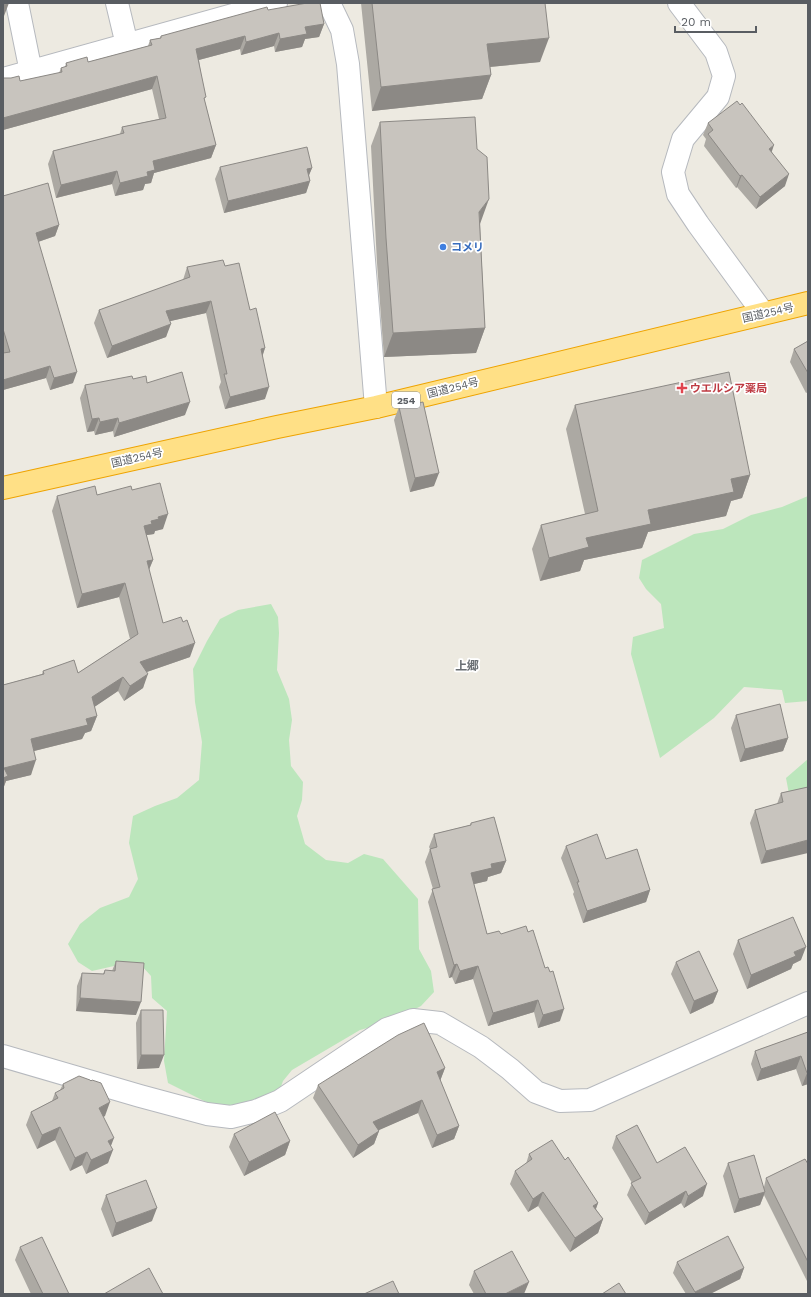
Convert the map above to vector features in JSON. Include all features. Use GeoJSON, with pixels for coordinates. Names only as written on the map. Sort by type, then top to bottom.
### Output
{"type":"FeatureCollection","features":[{"type":"Feature","properties":{"kind":"highway","name":"国道254号"},"geometry":{"type":"LineString","coordinates":[[3,488],[277,426],[376,407],[764,313],[808,304]]}},
{"type":"Feature","properties":{"kind":"street"},"geometry":{"type":"LineString","coordinates":[[17,3],[31,72]]}},
{"type":"Feature","properties":{"kind":"street"},"geometry":{"type":"LineString","coordinates":[[117,3],[127,45]]}},
{"type":"Feature","properties":{"kind":"street"},"geometry":{"type":"LineString","coordinates":[[3,79],[276,3]]}},
{"type":"Feature","properties":{"kind":"street"},"geometry":{"type":"LineString","coordinates":[[329,3],[342,30],[348,64],[376,407]]}},
{"type":"Feature","properties":{"kind":"street"},"geometry":{"type":"LineString","coordinates":[[679,3],[716,52],[724,76],[718,97],[683,139],[673,172],[678,194],[698,224],[764,313]]}},
{"type":"Feature","properties":{"kind":"street"},"geometry":{"type":"LineString","coordinates":[[3,1056],[207,1114],[231,1117],[256,1111],[280,1101],[387,1029],[413,1020],[440,1023],[446,1026],[481,1047],[510,1069],[536,1092],[560,1102],[590,1100],[808,1003]]}},
{"type":"Feature","properties":{"kind":"green space"},"geometry":{"type":"Polygon","coordinates":[[[808,496],[808,701],[785,703],[782,690],[744,687],[714,718],[660,758],[631,654],[633,637],[664,628],[661,604],[646,589],[639,578],[642,560],[694,534],[723,529],[751,515],[782,507],[808,496]]]}},
{"type":"Feature","properties":{"kind":"green space"},"geometry":{"type":"Polygon","coordinates":[[[271,604],[278,617],[279,633],[277,670],[289,699],[292,720],[289,740],[291,766],[303,782],[302,800],[297,816],[305,844],[326,860],[348,863],[364,854],[383,859],[418,899],[419,949],[431,971],[434,992],[421,1006],[389,1022],[360,1030],[292,1070],[283,1081],[273,1108],[253,1121],[208,1103],[168,1083],[164,1061],[167,1011],[152,998],[151,976],[140,964],[114,966],[92,971],[78,962],[68,944],[80,924],[100,908],[129,897],[138,879],[129,843],[133,816],[177,798],[199,780],[202,742],[195,702],[193,669],[220,619],[238,610],[271,604]]]}},
{"type":"Feature","properties":{"kind":"green space"},"geometry":{"type":"Polygon","coordinates":[[[808,759],[808,812],[789,794],[786,778],[808,759]]]}},
{"type":"Feature","properties":{"kind":"building"},"geometry":{"type":"Polygon","coordinates":[[[307,3],[320,3],[324,24],[305,27],[307,34],[280,39],[279,33],[246,42],[245,36],[196,49],[206,97],[204,98],[216,145],[153,161],[155,170],[147,172],[148,176],[120,183],[117,171],[61,185],[53,151],[124,133],[122,127],[166,118],[157,76],[3,118],[3,78],[19,76],[20,81],[62,72],[61,68],[67,66],[66,63],[87,57],[88,62],[152,45],[150,40],[161,38],[161,36],[267,7],[268,10],[307,3]]]}},
{"type":"Feature","properties":{"kind":"building"},"geometry":{"type":"Polygon","coordinates":[[[372,3],[545,3],[549,38],[487,44],[491,75],[381,87],[372,3]]]}},
{"type":"Feature","properties":{"kind":"building"},"geometry":{"type":"Polygon","coordinates":[[[737,101],[740,105],[742,103],[774,145],[769,149],[789,174],[760,197],[742,175],[740,176],[708,134],[713,130],[708,123],[737,101]]]}},
{"type":"Feature","properties":{"kind":"building"},"geometry":{"type":"Polygon","coordinates":[[[475,117],[477,149],[487,157],[489,199],[479,212],[485,328],[393,333],[380,122],[475,117]]]}},
{"type":"Feature","properties":{"kind":"building"},"geometry":{"type":"Polygon","coordinates":[[[307,147],[312,168],[307,169],[310,181],[228,201],[220,167],[307,147]]]}},
{"type":"Feature","properties":{"kind":"building"},"geometry":{"type":"Polygon","coordinates":[[[48,183],[59,225],[36,233],[77,372],[54,378],[50,366],[3,380],[3,353],[10,352],[3,329],[3,196],[48,183]]]}},
{"type":"Feature","properties":{"kind":"building"},"geometry":{"type":"Polygon","coordinates":[[[223,260],[225,266],[239,263],[250,310],[256,308],[265,348],[261,349],[269,387],[230,397],[224,374],[227,374],[211,301],[166,311],[171,324],[112,346],[99,310],[190,277],[187,267],[223,260]]]}},
{"type":"Feature","properties":{"kind":"building"},"geometry":{"type":"Polygon","coordinates":[[[808,341],[808,373],[794,349],[808,341]]]}},
{"type":"Feature","properties":{"kind":"building"},"geometry":{"type":"Polygon","coordinates":[[[182,372],[190,402],[119,423],[118,418],[100,422],[99,418],[92,419],[85,385],[132,376],[133,379],[146,376],[147,383],[182,372]]]}},
{"type":"Feature","properties":{"kind":"building"},"geometry":{"type":"Polygon","coordinates":[[[729,372],[750,475],[731,479],[734,492],[648,510],[651,524],[586,538],[589,547],[549,558],[541,525],[598,511],[575,405],[729,372]]]}},
{"type":"Feature","properties":{"kind":"building"},"geometry":{"type":"Polygon","coordinates":[[[423,402],[439,473],[415,478],[399,407],[423,402]]]}},
{"type":"Feature","properties":{"kind":"building"},"geometry":{"type":"Polygon","coordinates":[[[160,483],[168,514],[151,521],[152,524],[144,526],[153,560],[147,561],[163,623],[181,617],[183,622],[187,620],[195,643],[140,662],[148,674],[130,686],[123,677],[92,697],[97,716],[86,719],[88,725],[31,739],[36,760],[4,768],[8,776],[3,778],[3,685],[44,674],[43,671],[74,660],[78,673],[138,634],[125,583],[82,594],[57,496],[95,486],[97,495],[131,486],[132,490],[160,483]]]}},
{"type":"Feature","properties":{"kind":"building"},"geometry":{"type":"Polygon","coordinates":[[[780,704],[788,738],[745,749],[736,715],[780,704]]]}},
{"type":"Feature","properties":{"kind":"building"},"geometry":{"type":"Polygon","coordinates":[[[808,787],[808,840],[766,851],[755,810],[783,802],[781,793],[808,787]]]}},
{"type":"Feature","properties":{"kind":"building"},"geometry":{"type":"Polygon","coordinates":[[[494,817],[506,861],[491,864],[492,868],[471,873],[487,934],[499,931],[501,934],[526,926],[528,932],[533,930],[545,968],[548,967],[550,972],[553,971],[564,1009],[543,1015],[538,1000],[493,1013],[478,966],[460,971],[457,964],[454,965],[432,889],[440,887],[430,849],[437,847],[434,834],[471,825],[471,823],[494,817]]]}},
{"type":"Feature","properties":{"kind":"building"},"geometry":{"type":"Polygon","coordinates":[[[597,834],[606,859],[637,849],[650,890],[587,911],[577,882],[579,882],[566,846],[597,834]]]}},
{"type":"Feature","properties":{"kind":"building"},"geometry":{"type":"Polygon","coordinates":[[[793,917],[806,947],[794,952],[796,956],[751,975],[738,940],[793,917]]]}},
{"type":"Feature","properties":{"kind":"building"},"geometry":{"type":"Polygon","coordinates":[[[699,951],[718,991],[694,1001],[676,962],[699,951]]]}},
{"type":"Feature","properties":{"kind":"building"},"geometry":{"type":"Polygon","coordinates":[[[116,961],[144,963],[141,1002],[80,998],[82,973],[104,974],[105,970],[115,971],[116,961]]]}},
{"type":"Feature","properties":{"kind":"building"},"geometry":{"type":"Polygon","coordinates":[[[141,1010],[163,1010],[164,1055],[141,1055],[141,1010]]]}},
{"type":"Feature","properties":{"kind":"building"},"geometry":{"type":"Polygon","coordinates":[[[424,1023],[445,1068],[437,1072],[459,1126],[437,1135],[422,1100],[373,1122],[379,1131],[358,1145],[318,1085],[398,1035],[424,1023]]]}},
{"type":"Feature","properties":{"kind":"building"},"geometry":{"type":"Polygon","coordinates":[[[808,1032],[808,1073],[801,1056],[761,1069],[755,1051],[808,1032]]]}},
{"type":"Feature","properties":{"kind":"building"},"geometry":{"type":"Polygon","coordinates":[[[79,1076],[101,1083],[110,1102],[99,1108],[114,1138],[108,1141],[113,1150],[91,1160],[87,1152],[75,1158],[60,1127],[42,1135],[31,1112],[58,1098],[55,1093],[64,1088],[63,1084],[79,1076]]]}},
{"type":"Feature","properties":{"kind":"building"},"geometry":{"type":"Polygon","coordinates":[[[275,1112],[290,1141],[249,1162],[234,1134],[275,1112]]]}},
{"type":"Feature","properties":{"kind":"building"},"geometry":{"type":"Polygon","coordinates":[[[637,1125],[657,1163],[685,1147],[707,1184],[688,1196],[686,1191],[649,1213],[631,1183],[641,1178],[616,1136],[637,1125]]]}},
{"type":"Feature","properties":{"kind":"building"},"geometry":{"type":"Polygon","coordinates":[[[552,1140],[565,1160],[568,1157],[598,1203],[593,1206],[603,1219],[575,1238],[543,1192],[533,1199],[515,1171],[532,1159],[529,1154],[552,1140]]]}},
{"type":"Feature","properties":{"kind":"building"},"geometry":{"type":"Polygon","coordinates":[[[754,1155],[765,1192],[739,1199],[728,1163],[754,1155]]]}},
{"type":"Feature","properties":{"kind":"building"},"geometry":{"type":"Polygon","coordinates":[[[805,1159],[808,1164],[808,1262],[766,1178],[805,1159]]]}},
{"type":"Feature","properties":{"kind":"building"},"geometry":{"type":"Polygon","coordinates":[[[146,1180],[157,1208],[116,1223],[106,1195],[146,1180]]]}},
{"type":"Feature","properties":{"kind":"building"},"geometry":{"type":"Polygon","coordinates":[[[728,1236],[744,1268],[695,1292],[677,1262],[728,1236]]]}},
{"type":"Feature","properties":{"kind":"building"},"geometry":{"type":"Polygon","coordinates":[[[42,1237],[69,1294],[43,1294],[20,1247],[42,1237]]]}},
{"type":"Feature","properties":{"kind":"building"},"geometry":{"type":"Polygon","coordinates":[[[512,1251],[529,1282],[505,1294],[486,1294],[474,1271],[512,1251]]]}},
{"type":"Feature","properties":{"kind":"building"},"geometry":{"type":"Polygon","coordinates":[[[149,1268],[163,1294],[104,1294],[149,1268]]]}},
{"type":"Feature","properties":{"kind":"building"},"geometry":{"type":"Polygon","coordinates":[[[393,1281],[399,1294],[364,1294],[393,1281]]]}},
{"type":"Feature","properties":{"kind":"building"},"geometry":{"type":"Polygon","coordinates":[[[619,1283],[626,1294],[602,1294],[619,1283]]]}},
{"type":"Feature","properties":{"kind":"place","name":"コメリ"},"geometry":{"type":"Point","coordinates":[443,247]}},
{"type":"Feature","properties":{"kind":"place","name":"ウエルシア薬局"},"geometry":{"type":"Point","coordinates":[682,388]}},
{"type":"Feature","properties":{"kind":"district","name":"上郷"},"geometry":{"type":"Point","coordinates":[467,666]}}]}
